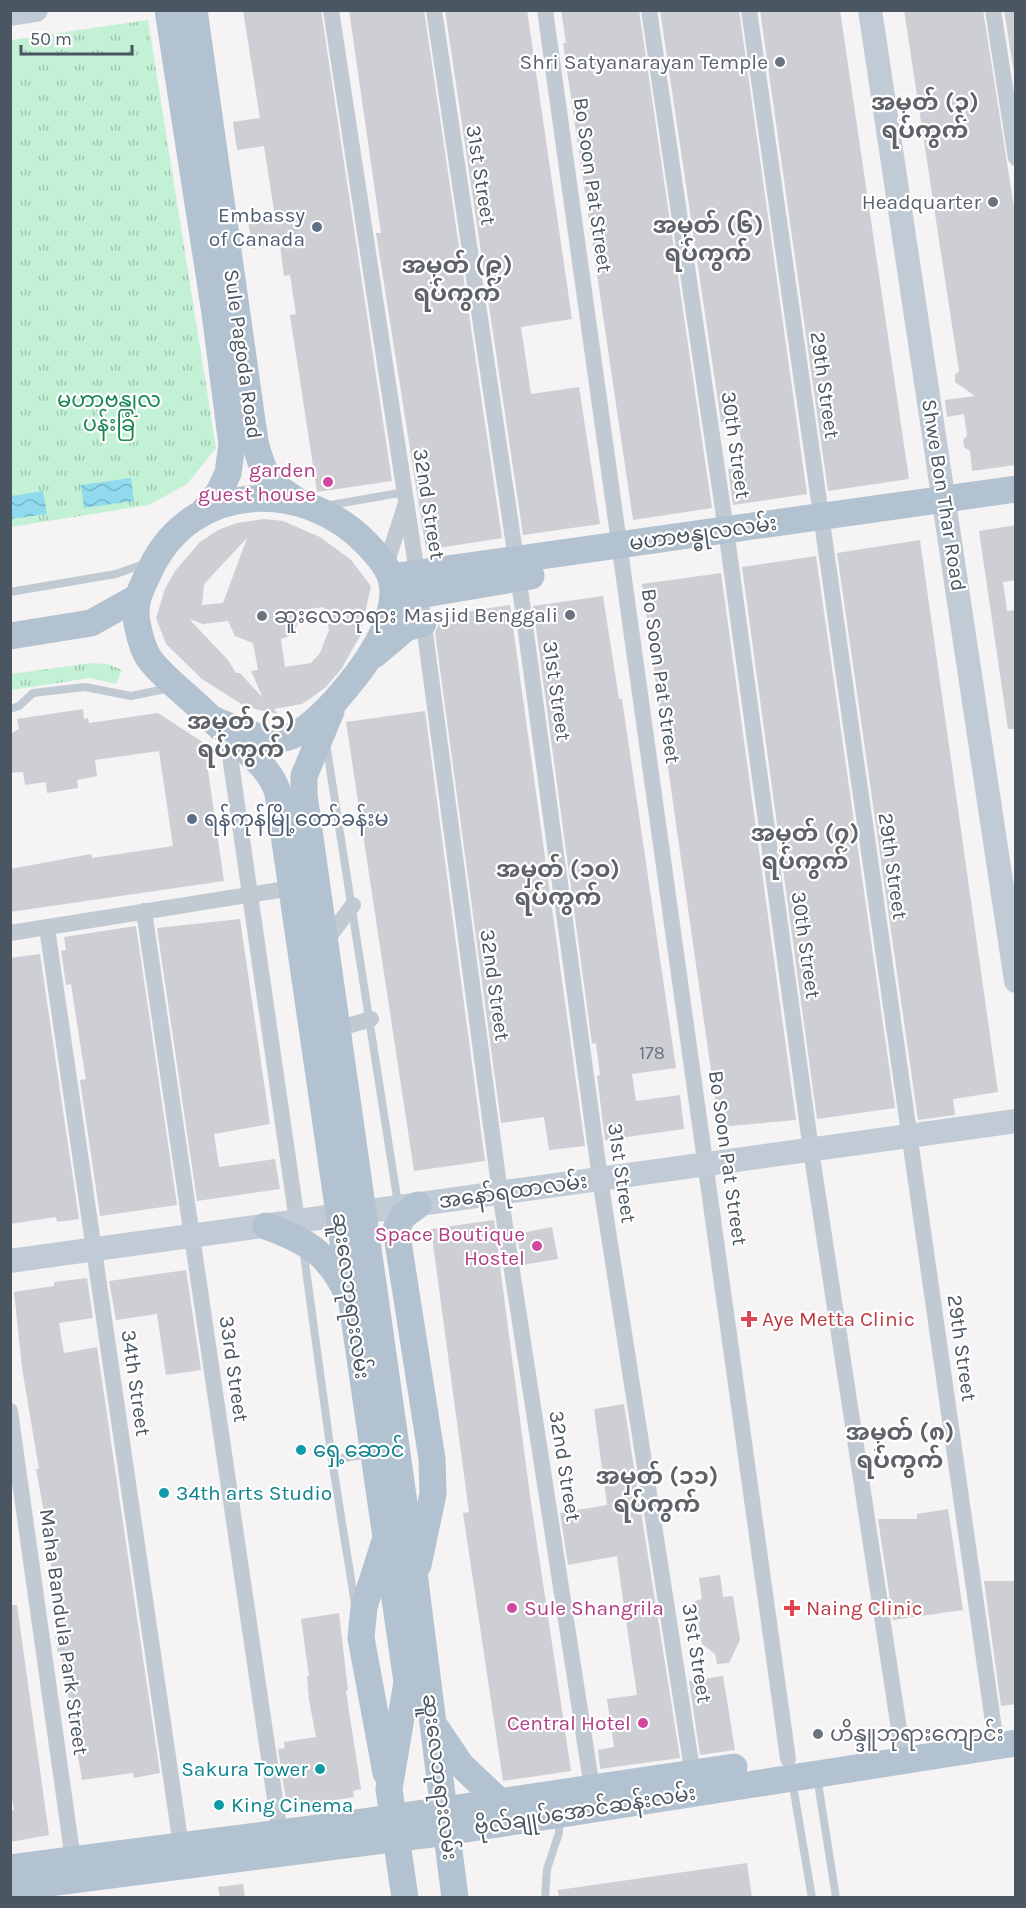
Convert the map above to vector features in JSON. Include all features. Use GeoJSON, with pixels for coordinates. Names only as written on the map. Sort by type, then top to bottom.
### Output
{"type":"FeatureCollection","features":[{"type":"Feature","properties":{"kind":"main road"},"geometry":{"type":"LineString","coordinates":[[10,14],[36,10]]}},
{"type":"Feature","properties":{"kind":"main road","name":"Sule Pagoda Road"},"geometry":{"type":"LineString","coordinates":[[168,10],[215,313],[232,445],[228,473],[219,492],[203,512]]}},
{"type":"Feature","properties":{"kind":"main road","name":"Sule Pagoda Road"},"geometry":{"type":"LineString","coordinates":[[194,10],[255,442],[262,468],[272,484],[361,538],[390,579]]}},
{"type":"Feature","properties":{"kind":"main road","name":"Shwe Bon Thar Road"},"geometry":{"type":"LineString","coordinates":[[870,10],[1016,981]]}},
{"type":"Feature","properties":{"kind":"main road","name":"မဟာဗန္ဓုလလမ်း"},"geometry":{"type":"LineString","coordinates":[[390,579],[419,584],[946,507],[1016,489]]}},
{"type":"Feature","properties":{"kind":"main road"},"geometry":{"type":"LineString","coordinates":[[10,636],[91,622],[136,598],[155,558],[179,528],[203,512],[233,501],[260,497],[306,505]]}},
{"type":"Feature","properties":{"kind":"main road","name":"မဟာဗန္ဓုလလမ်း"},"geometry":{"type":"LineString","coordinates":[[946,507],[1016,505]]}},
{"type":"Feature","properties":{"kind":"main road"},"geometry":{"type":"LineString","coordinates":[[220,727],[261,739],[283,739],[309,728],[357,673],[379,639],[390,579]]}},
{"type":"Feature","properties":{"kind":"main road","name":"ဆူးလေဘုရားလမ်း"},"geometry":{"type":"LineString","coordinates":[[136,598],[137,623],[149,659],[266,768],[274,780],[415,1581],[454,1898]]}},
{"type":"Feature","properties":{"kind":"main road"},"geometry":{"type":"LineString","coordinates":[[357,673],[406,628],[423,623]]}},
{"type":"Feature","properties":{"kind":"main road","name":"ဆူးလေဘုရားလမ်း"},"geometry":{"type":"LineString","coordinates":[[336,699],[304,776],[304,795],[337,1029],[352,1214],[354,1306],[407,1682],[389,1789],[405,1898]]}},
{"type":"Feature","properties":{"kind":"main road","name":"အနော်ရထာလမ်း"},"geometry":{"type":"LineString","coordinates":[[299,1230],[352,1214],[1016,1121]]}},
{"type":"Feature","properties":{"kind":"main road"},"geometry":{"type":"LineString","coordinates":[[408,1206],[396,1229],[432,1459],[434,1494],[415,1581]]}},
{"type":"Feature","properties":{"kind":"main road"},"geometry":{"type":"LineString","coordinates":[[10,1261],[266,1226],[299,1230],[337,1272],[354,1306]]}},
{"type":"Feature","properties":{"kind":"main road"},"geometry":{"type":"LineString","coordinates":[[386,1538],[364,1607],[362,1638],[389,1789]]}},
{"type":"Feature","properties":{"kind":"main road"},"geometry":{"type":"LineString","coordinates":[[434,1724],[461,1765],[499,1801]]}},
{"type":"Feature","properties":{"kind":"main road","name":"ဗိုလ်ချုပ်အောင်ဆန်းလမ်း"},"geometry":{"type":"LineString","coordinates":[[446,1821],[499,1801],[592,1788],[694,1782],[799,1770],[916,1746],[1008,1732]]}},
{"type":"Feature","properties":{"kind":"main road"},"geometry":{"type":"LineString","coordinates":[[364,1822],[377,1816],[383,1805],[379,1768],[381,1741]]}},
{"type":"Feature","properties":{"kind":"main road","name":"ဗိုလ်ချုပ်အောင်ဆန်းလမ်း"},"geometry":{"type":"LineString","coordinates":[[10,1888],[446,1821],[559,1813],[694,1782]]}},
{"type":"Feature","properties":{"kind":"main road","name":"ဗိုလ်ချုပ်အောင်ဆန်းလမ်း"},"geometry":{"type":"LineString","coordinates":[[10,1868],[364,1822],[395,1828]]}},
{"type":"Feature","properties":{"kind":"street","name":"32nd Street"},"geometry":{"type":"LineString","coordinates":[[331,10],[419,584],[500,1193],[592,1788]]}},
{"type":"Feature","properties":{"kind":"street","name":"31st Street"},"geometry":{"type":"LineString","coordinates":[[434,10],[517,568],[600,1179],[694,1782]]}},
{"type":"Feature","properties":{"kind":"street","name":"Bo Soon Pat Street"},"geometry":{"type":"LineString","coordinates":[[545,10],[706,1164],[799,1770]]}},
{"type":"Feature","properties":{"kind":"street","name":"30th Street"},"geometry":{"type":"LineString","coordinates":[[649,10],[728,539],[811,1150],[916,1746]]}},
{"type":"Feature","properties":{"kind":"street","name":"29th Street"},"geometry":{"type":"LineString","coordinates":[[749,10],[909,1136],[1008,1732]]}},
{"type":"Feature","properties":{"kind":"street"},"geometry":{"type":"LineString","coordinates":[[993,10],[1016,158]]}},
{"type":"Feature","properties":{"kind":"street"},"geometry":{"type":"LineString","coordinates":[[390,579],[405,496]]}},
{"type":"Feature","properties":{"kind":"street"},"geometry":{"type":"LineString","coordinates":[[220,727],[249,896],[299,1230]]}},
{"type":"Feature","properties":{"kind":"street"},"geometry":{"type":"LineString","coordinates":[[10,933],[292,888]]}},
{"type":"Feature","properties":{"kind":"street"},"geometry":{"type":"LineString","coordinates":[[325,942],[353,906]]}},
{"type":"Feature","properties":{"kind":"street","name":"33rd Street"},"geometry":{"type":"LineString","coordinates":[[144,911],[280,1833]]}},
{"type":"Feature","properties":{"kind":"street","name":"34th Street"},"geometry":{"type":"LineString","coordinates":[[47,928],[181,1846]]}},
{"type":"Feature","properties":{"kind":"street"},"geometry":{"type":"LineString","coordinates":[[337,1029],[371,1019]]}},
{"type":"Feature","properties":{"kind":"street","name":"Maha Bandula Park Street"},"geometry":{"type":"LineString","coordinates":[[10,1411],[73,1860]]}},
{"type":"Feature","properties":{"kind":"lane"},"geometry":{"type":"LineString","coordinates":[[306,505],[405,496]]}},
{"type":"Feature","properties":{"kind":"lane"},"geometry":{"type":"LineString","coordinates":[[10,592],[134,570],[155,558]]}},
{"type":"Feature","properties":{"kind":"lane"},"geometry":{"type":"LineString","coordinates":[[10,709],[19,706],[33,693],[85,687],[131,696],[176,686]]}},
{"type":"Feature","properties":{"kind":"lane"},"geometry":{"type":"LineString","coordinates":[[324,727],[371,1019],[408,1206]]}},
{"type":"Feature","properties":{"kind":"lane"},"geometry":{"type":"LineString","coordinates":[[299,1230],[332,1460],[362,1638]]}},
{"type":"Feature","properties":{"kind":"lane"},"geometry":{"type":"LineString","coordinates":[[332,1460],[373,1453]]}},
{"type":"Feature","properties":{"kind":"lane"},"geometry":{"type":"LineString","coordinates":[[799,1770],[812,1898]]}},
{"type":"Feature","properties":{"kind":"lane"},"geometry":{"type":"LineString","coordinates":[[799,1770],[836,1898]]}},
{"type":"Feature","properties":{"kind":"lane"},"geometry":{"type":"LineString","coordinates":[[545,1898],[547,1869],[560,1833],[559,1813]]}},
{"type":"Feature","properties":{"kind":"green space","name":"မဟာဗန္ဓုလ ပန်းခြံ"},"geometry":{"type":"Polygon","coordinates":[[[148,20],[216,448],[187,484],[149,505],[11,527],[11,40],[148,20]]]}},
{"type":"Feature","properties":{"kind":"green space"},"geometry":{"type":"Polygon","coordinates":[[[91,663],[108,664],[122,670],[116,684],[90,678],[11,690],[11,674],[91,663]]]}},
{"type":"Feature","properties":{"kind":"water"},"geometry":{"type":"Polygon","coordinates":[[[131,478],[134,501],[84,508],[81,485],[131,478]]]}},
{"type":"Feature","properties":{"kind":"water"},"geometry":{"type":"Polygon","coordinates":[[[43,491],[47,514],[11,519],[11,496],[43,491]]]}},
{"type":"Feature","properties":{"kind":"building"},"geometry":{"type":"Polygon","coordinates":[[[243,10],[321,10],[392,481],[317,492],[290,315],[296,314],[290,275],[284,276],[280,245],[253,249],[248,221],[275,217],[264,146],[237,150],[233,122],[260,118],[243,10]]]}},
{"type":"Feature","properties":{"kind":"building"},"geometry":{"type":"Polygon","coordinates":[[[349,10],[424,10],[502,538],[426,550],[376,233],[381,233],[349,10]]]}},
{"type":"Feature","properties":{"kind":"building"},"geometry":{"type":"Polygon","coordinates":[[[445,10],[527,10],[572,319],[521,327],[531,394],[579,387],[600,524],[523,535],[445,10]]]}},
{"type":"Feature","properties":{"kind":"building"},"geometry":{"type":"Polygon","coordinates":[[[561,10],[639,10],[712,508],[633,520],[563,43],[566,43],[561,10]]]}},
{"type":"Feature","properties":{"kind":"building"},"geometry":{"type":"Polygon","coordinates":[[[660,10],[739,10],[807,494],[733,505],[728,469],[745,466],[738,420],[721,422],[660,10]]]}},
{"type":"Feature","properties":{"kind":"building"},"geometry":{"type":"Polygon","coordinates":[[[760,10],[840,10],[909,479],[828,491],[760,10]]]}},
{"type":"Feature","properties":{"kind":"building"},"geometry":{"type":"Polygon","coordinates":[[[904,10],[983,10],[1016,220],[1016,465],[972,471],[970,451],[964,447],[963,440],[967,436],[964,414],[947,417],[945,400],[975,396],[955,382],[955,375],[959,371],[904,10]]]}},
{"type":"Feature","properties":{"kind":"building"},"geometry":{"type":"Polygon","coordinates":[[[1004,10],[1016,10],[1016,86],[1004,10]]]}},
{"type":"Feature","properties":{"kind":"building","name":"ဆူးလေဘုရား"},"geometry":{"type":"Polygon","coordinates":[[[264,519],[283,521],[320,537],[351,560],[371,586],[360,636],[342,668],[326,687],[302,704],[274,709],[278,714],[246,707],[202,679],[166,644],[156,618],[165,589],[175,571],[200,542],[218,530],[237,523],[264,519]],[[247,538],[204,584],[202,605],[223,603],[247,538]],[[324,607],[302,610],[294,634],[281,639],[285,667],[311,663],[320,653],[329,630],[324,607]],[[189,619],[228,660],[236,673],[240,673],[263,698],[251,671],[258,670],[253,643],[235,636],[228,621],[203,624],[189,619]]]}},
{"type":"Feature","properties":{"kind":"building"},"geometry":{"type":"Polygon","coordinates":[[[1016,525],[1016,580],[1003,582],[1007,611],[1016,610],[1016,729],[1008,729],[979,531],[1016,525]]]}},
{"type":"Feature","properties":{"kind":"building"},"geometry":{"type":"Polygon","coordinates":[[[920,540],[998,1092],[953,1099],[955,1115],[918,1120],[837,553],[920,540]]]}},
{"type":"Feature","properties":{"kind":"building"},"geometry":{"type":"Polygon","coordinates":[[[816,556],[895,1108],[817,1119],[742,567],[816,556]]]}},
{"type":"Feature","properties":{"kind":"building"},"geometry":{"type":"Polygon","coordinates":[[[721,573],[796,1120],[719,1127],[642,584],[721,573]]]}},
{"type":"Feature","properties":{"kind":"building"},"geometry":{"type":"Polygon","coordinates":[[[603,596],[619,699],[622,699],[676,1068],[632,1074],[636,1101],[680,1095],[684,1129],[605,1140],[597,1076],[600,1075],[596,1043],[592,1044],[533,606],[603,596]]]}},
{"type":"Feature","properties":{"kind":"building"},"geometry":{"type":"Polygon","coordinates":[[[510,605],[585,1146],[549,1150],[544,1117],[501,1123],[435,632],[438,626],[437,616],[510,605]]]}},
{"type":"Feature","properties":{"kind":"building","name":"ရန်ကုန်မြို့တော်ခန်းမ"},"geometry":{"type":"Polygon","coordinates":[[[83,709],[84,719],[88,718],[89,723],[158,713],[204,743],[224,881],[10,912],[10,869],[91,854],[92,858],[173,846],[159,751],[95,760],[97,776],[77,780],[78,788],[47,793],[46,782],[25,785],[23,772],[10,773],[10,734],[19,729],[17,719],[83,709]]]}},
{"type":"Feature","properties":{"kind":"building"},"geometry":{"type":"Polygon","coordinates":[[[425,711],[485,1161],[414,1171],[346,722],[425,711]]]}},
{"type":"Feature","properties":{"kind":"building"},"geometry":{"type":"Polygon","coordinates":[[[240,919],[270,1124],[214,1134],[219,1167],[275,1159],[280,1189],[197,1201],[157,928],[240,919]]]}},
{"type":"Feature","properties":{"kind":"building"},"geometry":{"type":"Polygon","coordinates":[[[136,926],[177,1205],[100,1216],[80,1080],[86,1079],[71,984],[66,985],[61,951],[66,950],[64,937],[136,926]]]}},
{"type":"Feature","properties":{"kind":"building"},"geometry":{"type":"Polygon","coordinates":[[[40,954],[79,1219],[57,1222],[56,1217],[10,1224],[10,958],[40,954]]]}},
{"type":"Feature","properties":{"kind":"building"},"geometry":{"type":"Polygon","coordinates":[[[494,1220],[530,1496],[571,1771],[503,1781],[463,1513],[469,1512],[431,1229],[494,1220]]]}},
{"type":"Feature","properties":{"kind":"building","name":"Space Boutique Hostel"},"geometry":{"type":"Polygon","coordinates":[[[552,1227],[558,1259],[522,1265],[517,1234],[552,1227]]]}},
{"type":"Feature","properties":{"kind":"building"},"geometry":{"type":"Polygon","coordinates":[[[186,1270],[201,1370],[166,1375],[157,1314],[116,1320],[109,1281],[186,1270]]]}},
{"type":"Feature","properties":{"kind":"building"},"geometry":{"type":"Polygon","coordinates":[[[87,1278],[93,1318],[59,1323],[64,1353],[97,1347],[160,1773],[134,1778],[133,1773],[82,1780],[61,1653],[58,1654],[55,1636],[59,1636],[52,1569],[43,1524],[46,1523],[22,1368],[14,1292],[54,1286],[54,1282],[87,1278]]]}},
{"type":"Feature","properties":{"kind":"building"},"geometry":{"type":"Polygon","coordinates":[[[624,1404],[680,1758],[600,1769],[598,1750],[614,1747],[607,1699],[637,1695],[617,1556],[568,1565],[560,1513],[607,1505],[594,1409],[624,1404]]]}},
{"type":"Feature","properties":{"kind":"building"},"geometry":{"type":"Polygon","coordinates":[[[948,1509],[963,1610],[893,1620],[878,1519],[917,1519],[917,1514],[948,1509]]]}},
{"type":"Feature","properties":{"kind":"building"},"geometry":{"type":"Polygon","coordinates":[[[720,1575],[723,1597],[733,1596],[740,1640],[729,1663],[717,1664],[715,1654],[702,1644],[695,1601],[702,1599],[699,1578],[720,1575]]]}},
{"type":"Feature","properties":{"kind":"building"},"geometry":{"type":"Polygon","coordinates":[[[984,1581],[1016,1581],[1016,1704],[1001,1706],[984,1581]]]}},
{"type":"Feature","properties":{"kind":"building"},"geometry":{"type":"Polygon","coordinates":[[[10,1605],[17,1605],[49,1835],[10,1842],[10,1811],[14,1810],[10,1787],[10,1605]]]}},
{"type":"Feature","properties":{"kind":"building"},"geometry":{"type":"Polygon","coordinates":[[[339,1613],[348,1690],[346,1691],[361,1789],[353,1791],[354,1797],[294,1807],[293,1799],[286,1800],[278,1749],[285,1748],[284,1742],[316,1737],[309,1700],[307,1676],[309,1676],[301,1619],[339,1613]]]}},
{"type":"Feature","properties":{"kind":"building"},"geometry":{"type":"Polygon","coordinates":[[[723,1676],[735,1750],[700,1755],[689,1681],[723,1676]]]}},
{"type":"Feature","properties":{"kind":"building"},"geometry":{"type":"Polygon","coordinates":[[[747,1863],[752,1898],[559,1898],[558,1890],[747,1863]]]}},
{"type":"Feature","properties":{"kind":"building"},"geometry":{"type":"Polygon","coordinates":[[[243,1884],[245,1898],[220,1898],[218,1887],[243,1884]]]}},
{"type":"Feature","properties":{"kind":"place","name":"Shri Satyanarayan Temple"},"geometry":{"type":"Point","coordinates":[780,62]}},
{"type":"Feature","properties":{"kind":"place","name":"Headquarter"},"geometry":{"type":"Point","coordinates":[993,202]}},
{"type":"Feature","properties":{"kind":"place","name":"Embassy of Canada"},"geometry":{"type":"Point","coordinates":[317,227]}},
{"type":"Feature","properties":{"kind":"place","name":"garden guest house"},"geometry":{"type":"Point","coordinates":[328,482]}},
{"type":"Feature","properties":{"kind":"place","name":"Masjid Benggali"},"geometry":{"type":"Point","coordinates":[570,615]}},
{"type":"Feature","properties":{"kind":"place","name":"ဆူးလေဘုရား"},"geometry":{"type":"Point","coordinates":[262,616]}},
{"type":"Feature","properties":{"kind":"place","name":"ရန်ကုန်မြို့တော်ခန်းမ"},"geometry":{"type":"Point","coordinates":[192,819]}},
{"type":"Feature","properties":{"kind":"place","name":"Space Boutique Hostel"},"geometry":{"type":"Point","coordinates":[537,1246]}},
{"type":"Feature","properties":{"kind":"place","name":"Aye Metta Clinic"},"geometry":{"type":"Point","coordinates":[749,1319]}},
{"type":"Feature","properties":{"kind":"place","name":"ရှေ့ဆောင်"},"geometry":{"type":"Point","coordinates":[301,1450]}},
{"type":"Feature","properties":{"kind":"place","name":"34th arts Studio"},"geometry":{"type":"Point","coordinates":[164,1493]}},
{"type":"Feature","properties":{"kind":"place","name":"Sule Shangrila"},"geometry":{"type":"Point","coordinates":[512,1608]}},
{"type":"Feature","properties":{"kind":"place","name":"Naing Clinic"},"geometry":{"type":"Point","coordinates":[792,1608]}},
{"type":"Feature","properties":{"kind":"place","name":"Central Hotel"},"geometry":{"type":"Point","coordinates":[643,1723]}},
{"type":"Feature","properties":{"kind":"place","name":"ဟိန္ဒူဘုရားကျောင်း"},"geometry":{"type":"Point","coordinates":[818,1734]}},
{"type":"Feature","properties":{"kind":"place","name":"Sakura Tower"},"geometry":{"type":"Point","coordinates":[320,1769]}},
{"type":"Feature","properties":{"kind":"place","name":"King Cinema"},"geometry":{"type":"Point","coordinates":[219,1805]}},
{"type":"Feature","properties":{"kind":"district","name":"အမှတ် (၃) ရပ်ကွက်"},"geometry":{"type":"Point","coordinates":[925,116]}},
{"type":"Feature","properties":{"kind":"district","name":"အမှတ် (၆) ရပ်ကွက်"},"geometry":{"type":"Point","coordinates":[708,239]}},
{"type":"Feature","properties":{"kind":"district","name":"အမှတ် (၉) ရပ်ကွက်"},"geometry":{"type":"Point","coordinates":[457,279]}},
{"type":"Feature","properties":{"kind":"district","name":"အမှတ် (၁) ရပ်ကွက်"},"geometry":{"type":"Point","coordinates":[241,735]}},
{"type":"Feature","properties":{"kind":"district","name":"အမှတ် (၇) ရပ်ကွက်"},"geometry":{"type":"Point","coordinates":[805,847]}},
{"type":"Feature","properties":{"kind":"district","name":"အမှတ် (၁၀) ရပ်ကွက်"},"geometry":{"type":"Point","coordinates":[558,883]}},
{"type":"Feature","properties":{"kind":"district","name":"အမှတ် (၈) ရပ်ကွက်"},"geometry":{"type":"Point","coordinates":[900,1446]}},
{"type":"Feature","properties":{"kind":"district","name":"အမှတ် (၁၁) ရပ်ကွက်"},"geometry":{"type":"Point","coordinates":[657,1490]}}]}
